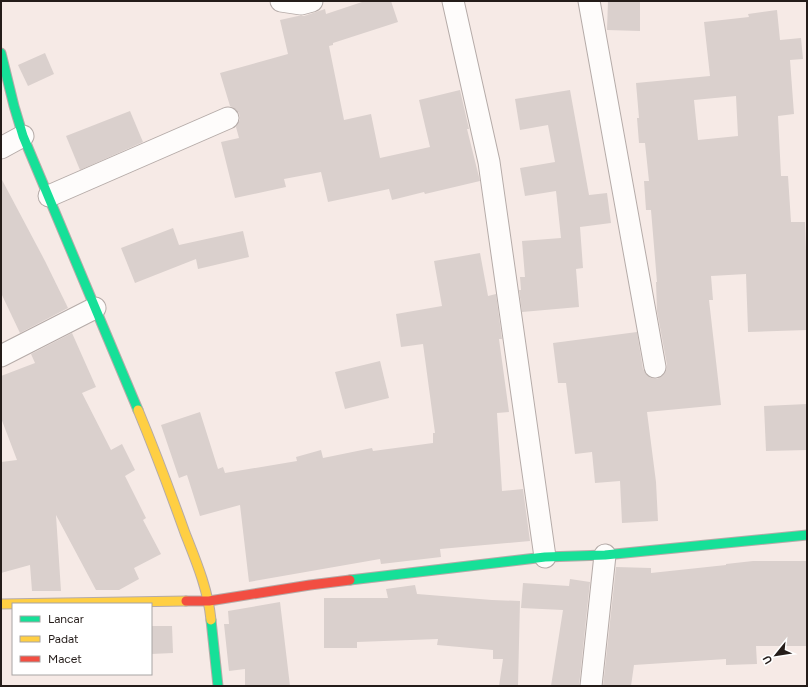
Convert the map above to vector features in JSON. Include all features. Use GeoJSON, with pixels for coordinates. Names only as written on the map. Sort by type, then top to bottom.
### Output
{"type":"FeatureCollection","features":[{"type":"Feature","properties":{"kind":"street"},"geometry":{"type":"LineString","coordinates":[[281,1],[301,4],[312,1]]}},
{"type":"Feature","properties":{"kind":"street"},"geometry":{"type":"LineString","coordinates":[[452,1],[490,162],[545,557]]}},
{"type":"Feature","properties":{"kind":"street"},"geometry":{"type":"LineString","coordinates":[[589,1],[655,368]]}},
{"type":"Feature","properties":{"kind":"street"},"geometry":{"type":"LineString","coordinates":[[1,53],[23,136],[161,466],[202,578],[209,601],[218,686]]}},
{"type":"Feature","properties":{"kind":"street"},"geometry":{"type":"LineString","coordinates":[[49,196],[228,118]]}},
{"type":"Feature","properties":{"kind":"street"},"geometry":{"type":"LineString","coordinates":[[1,148],[23,136]]}},
{"type":"Feature","properties":{"kind":"street"},"geometry":{"type":"LineString","coordinates":[[1,356],[95,308]]}},
{"type":"Feature","properties":{"kind":"street"},"geometry":{"type":"LineString","coordinates":[[70,603],[209,601],[310,585],[545,557],[605,555],[807,535]]}},
{"type":"Feature","properties":{"kind":"street"},"geometry":{"type":"LineString","coordinates":[[591,686],[605,555]]}},
{"type":"Feature","properties":{"kind":"street"},"geometry":{"type":"LineString","coordinates":[[1,604],[12,604]]}},
{"type":"Feature","properties":{"kind":"building"},"geometry":{"type":"Polygon","coordinates":[[[365,1],[391,1],[398,22],[333,43],[333,45],[329,46],[344,120],[371,114],[380,158],[430,147],[419,100],[460,90],[469,129],[467,129],[480,181],[392,200],[389,189],[328,202],[321,172],[284,179],[286,187],[235,198],[221,142],[239,138],[236,127],[240,119],[239,113],[230,106],[220,73],[288,54],[280,20],[304,16],[325,9],[326,14],[365,1]]]}},
{"type":"Feature","properties":{"kind":"building"},"geometry":{"type":"Polygon","coordinates":[[[608,1],[640,1],[640,31],[607,30],[608,1]]]}},
{"type":"Feature","properties":{"kind":"building"},"geometry":{"type":"Polygon","coordinates":[[[777,10],[780,40],[801,38],[803,59],[790,60],[794,114],[778,116],[781,176],[788,176],[791,222],[805,222],[807,251],[807,330],[748,332],[746,274],[711,276],[713,300],[709,300],[721,405],[647,412],[656,482],[658,521],[622,523],[620,481],[595,483],[592,452],[575,454],[566,383],[558,383],[553,343],[637,332],[643,369],[646,374],[651,378],[657,379],[666,371],[667,365],[657,311],[657,282],[651,210],[646,210],[644,181],[649,181],[645,143],[639,143],[637,118],[639,118],[636,83],[710,76],[704,22],[749,17],[748,14],[777,10]],[[736,96],[694,100],[698,140],[738,136],[736,96]]]}},
{"type":"Feature","properties":{"kind":"building"},"geometry":{"type":"Polygon","coordinates":[[[45,53],[54,74],[28,86],[18,65],[45,53]]]}},
{"type":"Feature","properties":{"kind":"building"},"geometry":{"type":"Polygon","coordinates":[[[570,90],[589,195],[607,193],[611,223],[580,227],[583,268],[576,269],[579,307],[522,312],[519,290],[521,290],[520,277],[525,277],[522,241],[561,238],[556,191],[525,196],[520,168],[555,162],[548,125],[520,130],[515,99],[570,90]]]}},
{"type":"Feature","properties":{"kind":"building"},"geometry":{"type":"Polygon","coordinates":[[[130,111],[143,142],[80,170],[66,136],[130,111]]]}},
{"type":"Feature","properties":{"kind":"building"},"geometry":{"type":"Polygon","coordinates":[[[1,178],[68,308],[20,333],[1,293],[1,178]]]}},
{"type":"Feature","properties":{"kind":"building"},"geometry":{"type":"Polygon","coordinates":[[[173,228],[179,245],[243,231],[249,257],[198,269],[196,259],[135,283],[121,248],[173,228]]]}},
{"type":"Feature","properties":{"kind":"building"},"geometry":{"type":"Polygon","coordinates":[[[480,253],[488,296],[496,294],[502,339],[499,339],[509,412],[497,413],[502,491],[523,489],[530,541],[440,549],[441,557],[381,564],[380,559],[249,582],[240,505],[200,516],[187,475],[179,478],[161,425],[200,412],[218,469],[223,467],[225,473],[297,461],[296,457],[321,450],[323,458],[372,448],[373,451],[433,443],[433,433],[435,433],[423,344],[401,347],[396,314],[442,306],[434,261],[480,253]]]}},
{"type":"Feature","properties":{"kind":"building"},"geometry":{"type":"Polygon","coordinates":[[[72,333],[96,387],[82,393],[111,450],[122,444],[135,470],[125,476],[146,518],[143,520],[161,554],[134,568],[139,579],[119,590],[96,590],[56,515],[61,591],[32,591],[30,565],[1,573],[1,462],[17,460],[1,418],[1,376],[35,363],[31,354],[72,333]]]}},
{"type":"Feature","properties":{"kind":"building"},"geometry":{"type":"Polygon","coordinates":[[[380,361],[389,398],[345,409],[335,372],[380,361]]]}},
{"type":"Feature","properties":{"kind":"building"},"geometry":{"type":"Polygon","coordinates":[[[807,404],[807,450],[766,451],[764,406],[807,404]]]}},
{"type":"Feature","properties":{"kind":"building"},"geometry":{"type":"Polygon","coordinates":[[[753,561],[807,561],[807,646],[756,646],[757,664],[726,665],[726,659],[634,665],[631,686],[603,686],[616,567],[651,568],[651,573],[753,561]]]}},
{"type":"Feature","properties":{"kind":"building"},"geometry":{"type":"Polygon","coordinates":[[[570,579],[590,582],[579,686],[551,686],[563,610],[521,608],[523,583],[569,586],[570,579]]]}},
{"type":"Feature","properties":{"kind":"building"},"geometry":{"type":"Polygon","coordinates":[[[415,585],[417,594],[520,601],[518,686],[499,686],[503,659],[493,659],[493,650],[437,645],[438,639],[357,642],[357,648],[324,648],[324,598],[388,598],[386,589],[415,585]]]}},
{"type":"Feature","properties":{"kind":"building"},"geometry":{"type":"Polygon","coordinates":[[[280,602],[290,686],[245,686],[245,669],[229,671],[224,624],[229,624],[228,611],[280,602]]]}},
{"type":"Feature","properties":{"kind":"building"},"geometry":{"type":"Polygon","coordinates":[[[152,626],[172,626],[173,653],[152,654],[152,626]]]}},
{"type":"Feature","properties":{"kind":"traffic: fast"},"geometry":{"type":"LineString","coordinates":[[1,53],[23,136],[138,410]]}},
{"type":"Feature","properties":{"kind":"traffic: fast"},"geometry":{"type":"LineString","coordinates":[[350,580],[545,557],[605,555],[807,535]]}},
{"type":"Feature","properties":{"kind":"traffic: fast"},"geometry":{"type":"LineString","coordinates":[[211,620],[218,686]]}},
{"type":"Feature","properties":{"kind":"traffic: slow"},"geometry":{"type":"LineString","coordinates":[[138,410],[201,575],[211,620]]}},
{"type":"Feature","properties":{"kind":"traffic: slow"},"geometry":{"type":"LineString","coordinates":[[63,603],[186,601]]}},
{"type":"Feature","properties":{"kind":"traffic: slow"},"geometry":{"type":"LineString","coordinates":[[1,604],[12,604]]}},
{"type":"Feature","properties":{"kind":"traffic: jam"},"geometry":{"type":"LineString","coordinates":[[186,601],[209,601],[350,580]]}}]}
